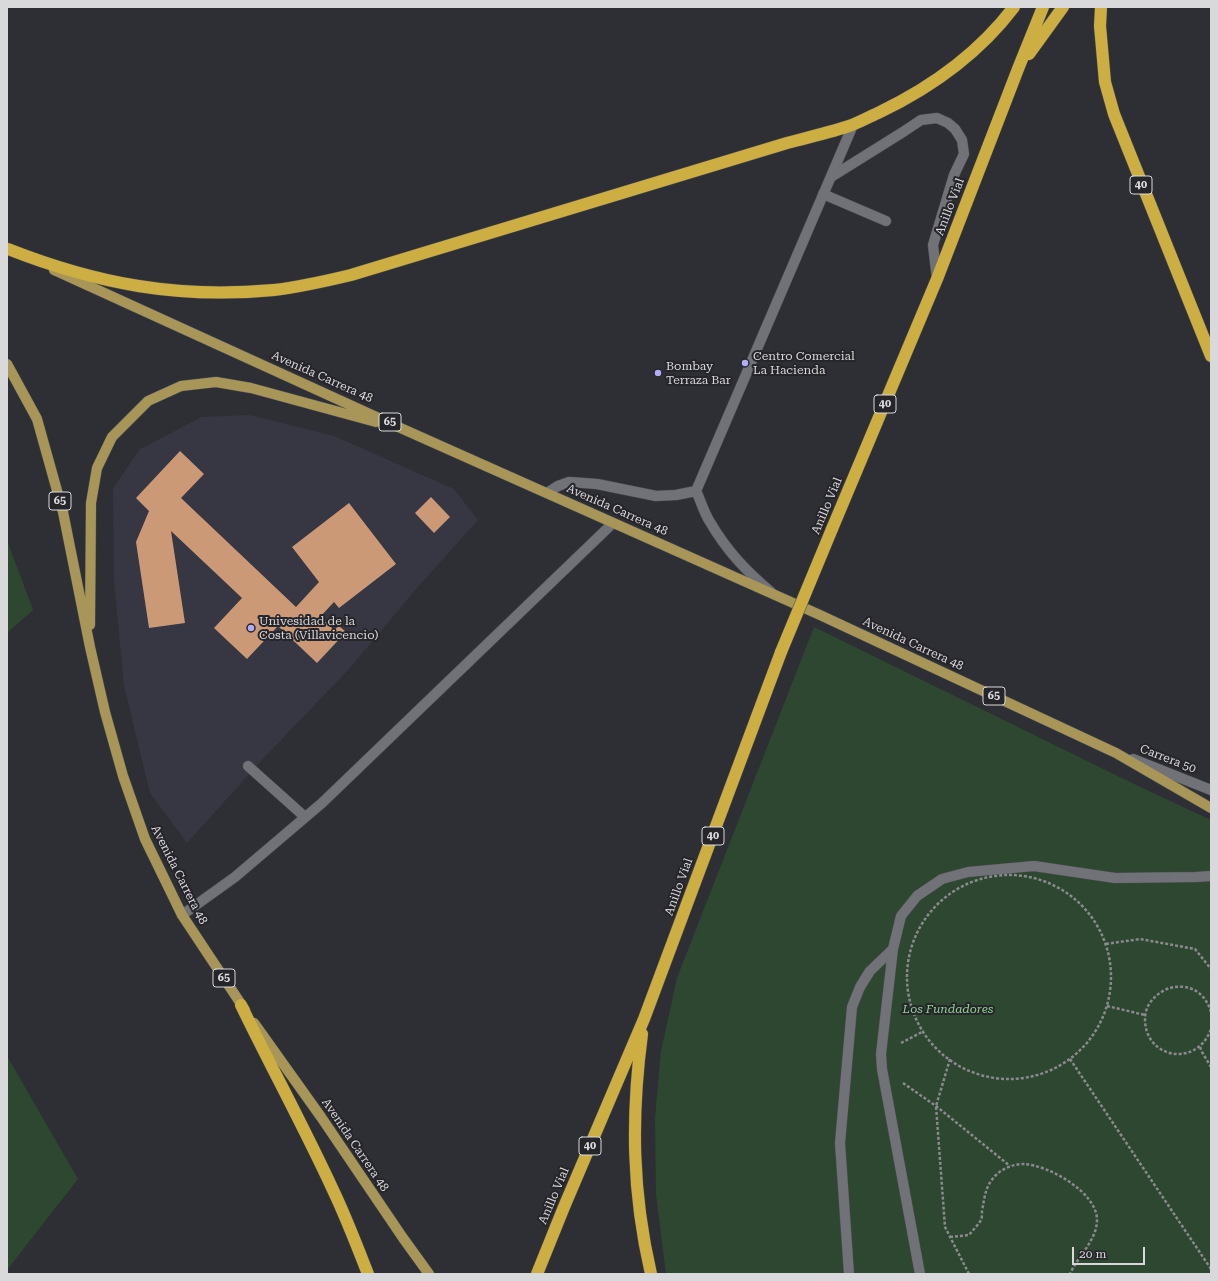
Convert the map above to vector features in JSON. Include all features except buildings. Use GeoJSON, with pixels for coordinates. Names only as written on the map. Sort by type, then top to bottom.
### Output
{"type":"FeatureCollection","features":[{"type":"Feature","properties":{"kind":"highway"},"geometry":{"type":"LineString","coordinates":[[8,249],[44,263],[82,275],[158,289],[197,292],[282,289],[313,284],[351,275],[787,143],[853,125],[909,98],[938,79],[972,53],[1000,25],[1014,7]]}},
{"type":"Feature","properties":{"kind":"highway","name":"Anillo Vial"},"geometry":{"type":"LineString","coordinates":[[537,1274],[644,1019],[781,652],[937,280],[1043,7]]}},
{"type":"Feature","properties":{"kind":"highway"},"geometry":{"type":"LineString","coordinates":[[1018,70],[1063,7]]}},
{"type":"Feature","properties":{"kind":"highway","name":"40"},"geometry":{"type":"LineString","coordinates":[[1101,7],[1100,26],[1105,82],[1114,114],[1211,356]]}},
{"type":"Feature","properties":{"kind":"highway"},"geometry":{"type":"LineString","coordinates":[[241,1005],[334,1192],[368,1274]]}},
{"type":"Feature","properties":{"kind":"highway","name":"Anillo Vial"},"geometry":{"type":"LineString","coordinates":[[644,1019],[636,1076],[634,1132],[636,1189],[644,1245],[651,1274]]}},
{"type":"Feature","properties":{"kind":"main road","name":"Avenida Carrera 48"},"geometry":{"type":"LineString","coordinates":[[8,249],[405,430],[773,594],[1116,753],[1211,808]]}},
{"type":"Feature","properties":{"kind":"main road","name":"Avenida Carrera 48"},"geometry":{"type":"LineString","coordinates":[[7,364],[37,419],[63,512],[90,647],[105,712],[123,776],[145,839],[182,915],[241,1005],[321,1117],[429,1274]]}},
{"type":"Feature","properties":{"kind":"main road"},"geometry":{"type":"LineString","coordinates":[[90,647],[91,503],[97,468],[112,437],[148,401],[180,386],[216,382],[251,388],[405,430]]}},
{"type":"Feature","properties":{"kind":"street"},"geometry":{"type":"LineString","coordinates":[[831,177],[920,120],[938,118],[956,129],[962,140],[964,154],[954,175],[933,245],[937,280]]}},
{"type":"Feature","properties":{"kind":"street"},"geometry":{"type":"LineString","coordinates":[[773,594],[748,573],[727,548],[709,521],[696,491],[853,125]]}},
{"type":"Feature","properties":{"kind":"street"},"geometry":{"type":"LineString","coordinates":[[823,194],[886,221]]}},
{"type":"Feature","properties":{"kind":"street"},"geometry":{"type":"LineString","coordinates":[[547,493],[558,486],[569,482],[597,484],[656,496],[676,495],[696,491]]}},
{"type":"Feature","properties":{"kind":"street"},"geometry":{"type":"LineString","coordinates":[[182,915],[235,877],[322,803],[613,523]]}},
{"type":"Feature","properties":{"kind":"street","name":"Carrera 50"},"geometry":{"type":"LineString","coordinates":[[1116,753],[1211,790]]}},
{"type":"Feature","properties":{"kind":"street"},"geometry":{"type":"LineString","coordinates":[[248,766],[305,817]]}},
{"type":"Feature","properties":{"kind":"street"},"geometry":{"type":"LineString","coordinates":[[920,1274],[882,1069],[881,1054],[893,949],[901,916],[917,896],[942,879],[968,872],[1034,866],[1115,878],[1211,876]]}},
{"type":"Feature","properties":{"kind":"street"},"geometry":{"type":"LineString","coordinates":[[848,1274],[840,1143],[852,1007],[860,987],[870,971],[893,949]]}},
{"type":"Feature","properties":{"kind":"path"},"geometry":{"type":"LineString","coordinates":[[1002,874],[1035,877],[1065,891],[1089,913],[1106,944],[1111,978],[1107,1006],[1088,1042],[1062,1065],[1031,1077],[996,1079],[963,1069],[936,1048],[916,1020],[907,988],[909,955],[921,924],[942,899],[970,882],[1002,874]]}},
{"type":"Feature","properties":{"kind":"path"},"geometry":{"type":"LineString","coordinates":[[1106,944],[1140,939],[1195,949],[1211,969]]}},
{"type":"Feature","properties":{"kind":"path"},"geometry":{"type":"LineString","coordinates":[[1211,1012],[1202,995],[1193,989],[1183,986],[1163,990],[1155,996],[1148,1005],[1145,1015],[1145,1026],[1149,1038],[1157,1047],[1167,1053],[1179,1054],[1190,1052],[1200,1046],[1208,1037],[1211,1030]]}},
{"type":"Feature","properties":{"kind":"path"},"geometry":{"type":"LineString","coordinates":[[1107,1006],[1145,1015]]}},
{"type":"Feature","properties":{"kind":"path"},"geometry":{"type":"LineString","coordinates":[[881,1054],[924,1031]]}},
{"type":"Feature","properties":{"kind":"path"},"geometry":{"type":"LineString","coordinates":[[1200,1046],[1211,1067]]}},
{"type":"Feature","properties":{"kind":"path"},"geometry":{"type":"LineString","coordinates":[[1070,1058],[1211,1269]]}},
{"type":"Feature","properties":{"kind":"path"},"geometry":{"type":"LineString","coordinates":[[950,1059],[936,1106],[945,1227],[969,1274]]}},
{"type":"Feature","properties":{"kind":"path"},"geometry":{"type":"LineString","coordinates":[[882,1069],[936,1106],[1010,1166]]}},
{"type":"Feature","properties":{"kind":"path"},"geometry":{"type":"LineString","coordinates":[[950,1237],[969,1235],[981,1220],[986,1188],[997,1174],[1010,1166],[1024,1164],[1042,1168],[1075,1185],[1091,1203],[1098,1219],[1096,1232],[1074,1265],[1070,1274]]}},
{"type":"Feature","properties":{"kind":"shaded area","name":"Univesidad de la Costa (Villavicencio)"},"geometry":{"type":"Polygon","coordinates":[[[250,415],[334,436],[454,489],[478,520],[417,588],[350,668],[260,762],[187,843],[150,793],[124,686],[114,580],[113,488],[140,449],[202,417],[250,415]]]}},
{"type":"Feature","properties":{"kind":"green space"},"geometry":{"type":"Polygon","coordinates":[[[7,540],[33,610],[7,633],[7,540]]]}},
{"type":"Feature","properties":{"kind":"green space","name":"Los Fundadores"},"geometry":{"type":"Polygon","coordinates":[[[814,627],[1134,784],[1211,820],[1211,1274],[666,1274],[656,1194],[655,1118],[661,1051],[677,978],[814,627]]]}},
{"type":"Feature","properties":{"kind":"green space"},"geometry":{"type":"Polygon","coordinates":[[[7,1056],[78,1179],[7,1270],[7,1056]]]}},
{"type":"Feature","properties":{"kind":"place","name":"Centro Comercial La Hacienda"},"geometry":{"type":"Point","coordinates":[745,363]}},
{"type":"Feature","properties":{"kind":"place","name":"Bombay Terraza Bar"},"geometry":{"type":"Point","coordinates":[658,373]}},
{"type":"Feature","properties":{"kind":"place","name":"Univesidad de la Costa (Villavicencio)"},"geometry":{"type":"Point","coordinates":[251,628]}}]}
